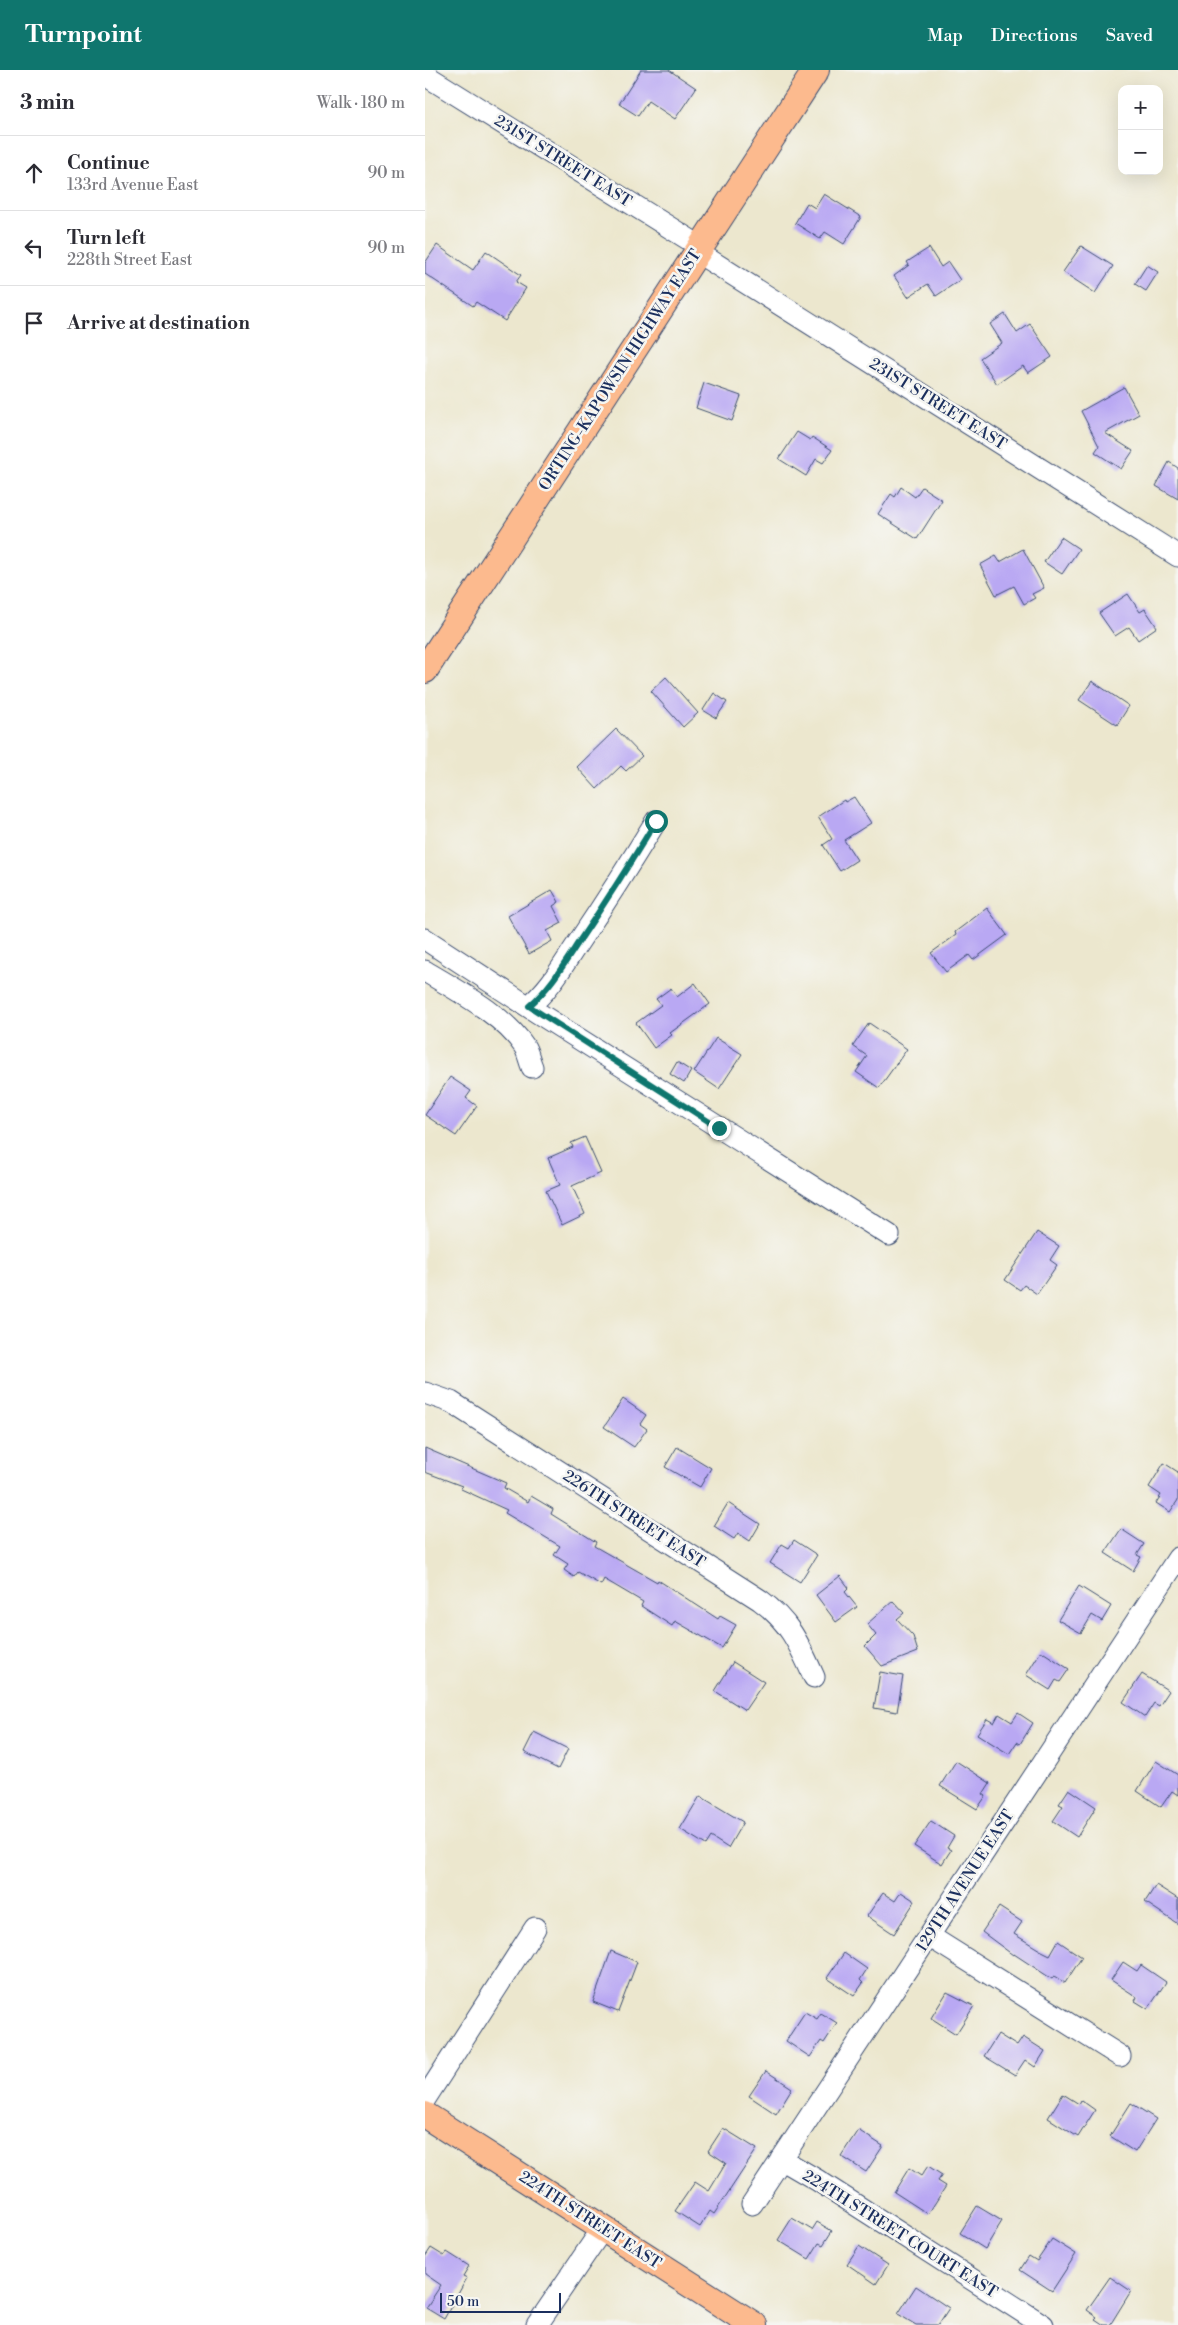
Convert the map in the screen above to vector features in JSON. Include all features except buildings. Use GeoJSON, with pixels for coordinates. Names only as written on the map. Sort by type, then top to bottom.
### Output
{"type":"FeatureCollection","features":[{"type":"Feature","properties":{"kind":"main road","name":"ORTING-KAPOWSIN HIGHWAY EAST"},"geometry":{"type":"LineString","coordinates":[[425,670],[816,70]]}},
{"type":"Feature","properties":{"kind":"main road","name":"224TH STREET EAST"},"geometry":{"type":"LineString","coordinates":[[425,2115],[755,2325]]}},
{"type":"Feature","properties":{"kind":"street","name":"231ST STREET EAST"},"geometry":{"type":"LineString","coordinates":[[425,75],[1178,556]]}},
{"type":"Feature","properties":{"kind":"street"},"geometry":{"type":"LineString","coordinates":[[529,1006],[542,995],[559,971],[609,898],[656,821]]}},
{"type":"Feature","properties":{"kind":"street"},"geometry":{"type":"LineString","coordinates":[[425,939],[889,1235]]}},
{"type":"Feature","properties":{"kind":"street"},"geometry":{"type":"LineString","coordinates":[[425,971],[464,994],[516,1035],[525,1048],[532,1068]]}},
{"type":"Feature","properties":{"kind":"street","name":"226TH STREET EAST"},"geometry":{"type":"LineString","coordinates":[[425,1393],[451,1402],[760,1600],[776,1612],[788,1625],[798,1641],[814,1677]]}},
{"type":"Feature","properties":{"kind":"street","name":"129TH AVENUE EAST"},"geometry":{"type":"LineString","coordinates":[[752,2204],[1178,1558]]}},
{"type":"Feature","properties":{"kind":"street"},"geometry":{"type":"LineString","coordinates":[[425,2099],[535,1928]]}},
{"type":"Feature","properties":{"kind":"street"},"geometry":{"type":"LineString","coordinates":[[929,1936],[1120,2056]]}},
{"type":"Feature","properties":{"kind":"street","name":"224TH STREET COURT EAST"},"geometry":{"type":"LineString","coordinates":[[781,2159],[817,2180],[1043,2325]]}},
{"type":"Feature","properties":{"kind":"street"},"geometry":{"type":"LineString","coordinates":[[537,2325],[603,2228]]}},
{"type":"Feature","properties":{"kind":"route"},"geometry":{"type":"LineString","coordinates":[[656,821],[609,898],[559,971],[542,995],[529,1006],[719,1128]]}}]}
